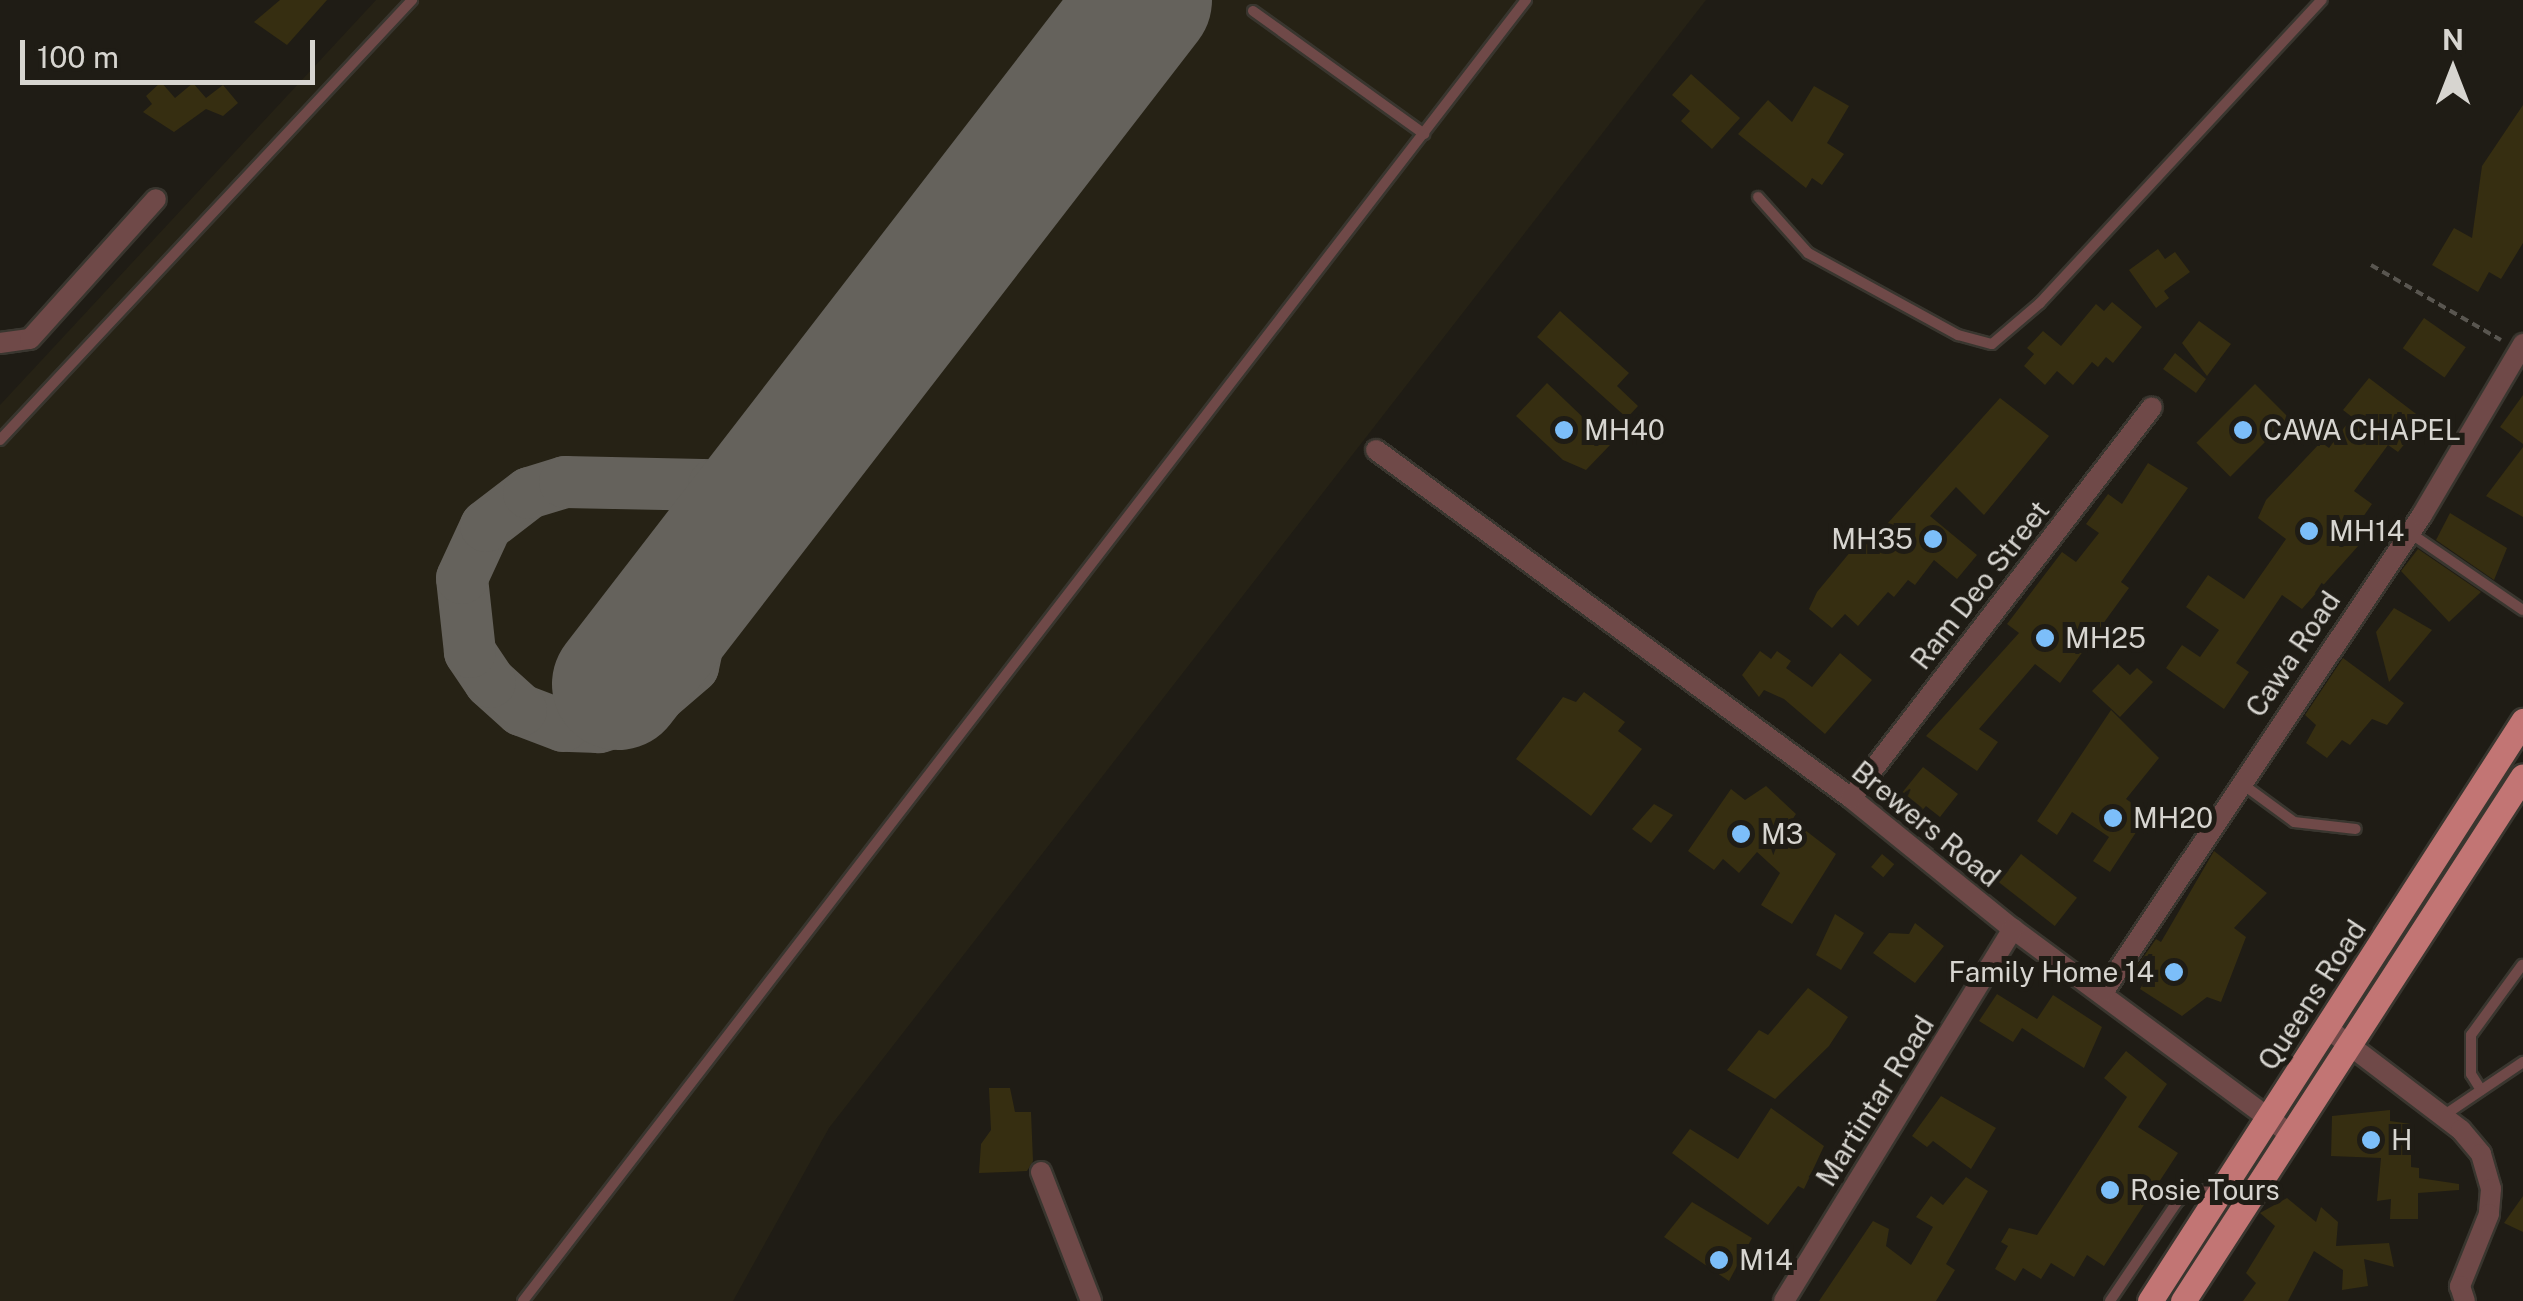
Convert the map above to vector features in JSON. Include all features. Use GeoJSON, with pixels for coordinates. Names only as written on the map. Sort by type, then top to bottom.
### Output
{"type":"FeatureCollection","features":[{"type":"Feature","properties":{"kind":"main road","name":"Queens Road"},"geometry":{"type":"LineString","coordinates":[[2150,1301],[2523,721]]}},
{"type":"Feature","properties":{"kind":"main road"},"geometry":{"type":"LineString","coordinates":[[2183,1301],[2523,776]]}},
{"type":"Feature","properties":{"kind":"street"},"geometry":{"type":"LineString","coordinates":[[0,343],[30,340],[156,199]]}},
{"type":"Feature","properties":{"kind":"street","name":"Cawa Road"},"geometry":{"type":"LineString","coordinates":[[2104,992],[2410,532],[2521,347]]}},
{"type":"Feature","properties":{"kind":"street","name":"Ram Deo Street"},"geometry":{"type":"LineString","coordinates":[[1851,798],[2152,406]]}},
{"type":"Feature","properties":{"kind":"street","name":"Brewers Road"},"geometry":{"type":"LineString","coordinates":[[1376,450],[1528,557],[1851,798],[2012,929],[2104,992],[2290,1134]]}},
{"type":"Feature","properties":{"kind":"street","name":"Martintar Road"},"geometry":{"type":"LineString","coordinates":[[1784,1301],[2012,929]]}},
{"type":"Feature","properties":{"kind":"street"},"geometry":{"type":"LineString","coordinates":[[2326,1028],[2443,1116],[2481,1154],[2491,1190],[2489,1214],[2460,1286],[2465,1301]]}},
{"type":"Feature","properties":{"kind":"street"},"geometry":{"type":"LineString","coordinates":[[1040,1172],[1091,1301]]}},
{"type":"Feature","properties":{"kind":"lane"},"geometry":{"type":"LineString","coordinates":[[0,440],[412,0]]}},
{"type":"Feature","properties":{"kind":"lane"},"geometry":{"type":"LineString","coordinates":[[524,1301],[1526,0]]}},
{"type":"Feature","properties":{"kind":"lane"},"geometry":{"type":"LineString","coordinates":[[1758,197],[1808,254],[1958,335],[1992,344],[2040,303],[2322,0]]}},
{"type":"Feature","properties":{"kind":"lane"},"geometry":{"type":"LineString","coordinates":[[1254,11],[1424,134]]}},
{"type":"Feature","properties":{"kind":"lane"},"geometry":{"type":"LineString","coordinates":[[2410,532],[2523,610]]}},
{"type":"Feature","properties":{"kind":"lane"},"geometry":{"type":"LineString","coordinates":[[2240,783],[2294,822],[2356,829]]}},
{"type":"Feature","properties":{"kind":"lane"},"geometry":{"type":"LineString","coordinates":[[2482,1090],[2471,1074],[2471,1035],[2522,965]]}},
{"type":"Feature","properties":{"kind":"lane"},"geometry":{"type":"LineString","coordinates":[[2443,1116],[2523,1062]]}},
{"type":"Feature","properties":{"kind":"lane"},"geometry":{"type":"LineString","coordinates":[[2110,1301],[2177,1202],[2191,1190],[2222,1190]]}},
{"type":"Feature","properties":{"kind":"path"},"geometry":{"type":"LineString","coordinates":[[2371,265],[2521,347]]}},
{"type":"Feature","properties":{"kind":"shaded area"},"geometry":{"type":"Polygon","coordinates":[[[376,0],[1706,0],[829,1128],[733,1301],[0,1301],[0,405],[376,0]]]}},
{"type":"Feature","properties":{"kind":"building"},"geometry":{"type":"Polygon","coordinates":[[[280,0],[327,0],[287,45],[254,22],[280,0]]]}},
{"type":"Feature","properties":{"kind":"building"},"geometry":{"type":"Polygon","coordinates":[[[1691,74],[1740,118],[1712,149],[1681,121],[1690,111],[1672,95],[1691,74]]]}},
{"type":"Feature","properties":{"kind":"building"},"geometry":{"type":"Polygon","coordinates":[[[161,82],[175,98],[193,83],[206,98],[223,85],[238,103],[223,116],[206,109],[174,132],[143,112],[152,104],[146,96],[161,82]]]}},
{"type":"Feature","properties":{"kind":"building"},"geometry":{"type":"Polygon","coordinates":[[[1814,86],[1849,106],[1827,143],[1844,154],[1822,185],[1812,178],[1806,188],[1738,134],[1768,100],[1792,122],[1814,86]]]}},
{"type":"Feature","properties":{"kind":"building"},"geometry":{"type":"Polygon","coordinates":[[[2523,105],[2523,243],[2501,279],[2489,272],[2478,292],[2432,265],[2454,228],[2472,238],[2482,166],[2523,105]]]}},
{"type":"Feature","properties":{"kind":"building"},"geometry":{"type":"Polygon","coordinates":[[[2158,249],[2165,259],[2175,252],[2190,272],[2164,291],[2169,298],[2156,308],[2129,270],[2158,249]]]}},
{"type":"Feature","properties":{"kind":"building"},"geometry":{"type":"Polygon","coordinates":[[[2112,302],[2142,327],[2113,363],[2106,357],[2098,367],[2092,362],[2073,385],[2057,371],[2045,385],[2024,366],[2034,354],[2027,348],[2043,331],[2061,346],[2096,304],[2104,311],[2112,302]]]}},
{"type":"Feature","properties":{"kind":"building"},"geometry":{"type":"Polygon","coordinates":[[[1560,311],[1629,373],[1617,386],[1638,406],[1627,418],[1537,337],[1560,311]]]}},
{"type":"Feature","properties":{"kind":"building"},"geometry":{"type":"Polygon","coordinates":[[[2424,318],[2466,347],[2445,378],[2403,348],[2424,318]]]}},
{"type":"Feature","properties":{"kind":"building"},"geometry":{"type":"Polygon","coordinates":[[[2199,321],[2231,344],[2207,376],[2182,343],[2199,321]]]}},
{"type":"Feature","properties":{"kind":"building"},"geometry":{"type":"Polygon","coordinates":[[[2175,353],[2206,379],[2196,393],[2163,369],[2175,353]]]}},
{"type":"Feature","properties":{"kind":"building"},"geometry":{"type":"Polygon","coordinates":[[[2369,378],[2424,420],[2398,452],[2388,445],[2354,491],[2372,504],[2349,537],[2359,545],[2302,609],[2282,595],[2236,663],[2249,672],[2224,709],[2166,668],[2182,645],[2200,657],[2219,630],[2186,607],[2208,575],[2244,599],[2286,539],[2258,518],[2266,500],[2321,442],[2329,448],[2352,417],[2343,410],[2369,378]]]}},
{"type":"Feature","properties":{"kind":"building","name":"MH40"},"geometry":{"type":"Polygon","coordinates":[[[1547,383],[1611,444],[1586,470],[1563,460],[1516,416],[1547,383]]]}},
{"type":"Feature","properties":{"kind":"building","name":"CAWA CHAPEL"},"geometry":{"type":"Polygon","coordinates":[[[2255,384],[2289,418],[2230,477],[2196,443],[2255,384]]]}},
{"type":"Feature","properties":{"kind":"building"},"geometry":{"type":"Polygon","coordinates":[[[2523,395],[2523,444],[2500,427],[2523,395]]]}},
{"type":"Feature","properties":{"kind":"building"},"geometry":{"type":"Polygon","coordinates":[[[2000,398],[2049,436],[1984,515],[1956,487],[1930,516],[1977,555],[1957,579],[1934,560],[1915,585],[1908,580],[1894,597],[1888,592],[1858,626],[1845,614],[1832,628],[1809,609],[1817,592],[1871,527],[1879,533],[2000,398]]]}},
{"type":"Feature","properties":{"kind":"building"},"geometry":{"type":"Polygon","coordinates":[[[2523,447],[2523,517],[2486,496],[2523,447]]]}},
{"type":"Feature","properties":{"kind":"building"},"geometry":{"type":"Polygon","coordinates":[[[2148,463],[2188,488],[2121,582],[2129,588],[2060,683],[2035,664],[1979,729],[1998,742],[1977,771],[1926,736],[2019,633],[2007,624],[2062,552],[2076,562],[2099,533],[2086,524],[2108,494],[2122,504],[2148,463]]]}},
{"type":"Feature","properties":{"kind":"building"},"geometry":{"type":"Polygon","coordinates":[[[2450,513],[2507,548],[2494,580],[2436,540],[2450,513]]]}},
{"type":"Feature","properties":{"kind":"building"},"geometry":{"type":"Polygon","coordinates":[[[2418,549],[2481,592],[2449,622],[2401,571],[2418,549]]]}},
{"type":"Feature","properties":{"kind":"building"},"geometry":{"type":"Polygon","coordinates":[[[2394,608],[2432,630],[2389,682],[2376,632],[2394,608]]]}},
{"type":"Feature","properties":{"kind":"building"},"geometry":{"type":"Polygon","coordinates":[[[1760,651],[1771,659],[1777,651],[1791,661],[1786,668],[1812,687],[1840,653],[1872,680],[1825,734],[1784,699],[1764,690],[1759,697],[1742,675],[1760,651]]]}},
{"type":"Feature","properties":{"kind":"building"},"geometry":{"type":"Polygon","coordinates":[[[2343,658],[2404,703],[2387,725],[2372,719],[2350,745],[2342,740],[2327,758],[2306,743],[2316,725],[2305,715],[2343,658]]]}},
{"type":"Feature","properties":{"kind":"building"},"geometry":{"type":"Polygon","coordinates":[[[2118,664],[2130,675],[2137,668],[2153,682],[2120,717],[2092,691],[2118,664]]]}},
{"type":"Feature","properties":{"kind":"building"},"geometry":{"type":"Polygon","coordinates":[[[1584,692],[1625,722],[1618,731],[1642,749],[1591,816],[1516,759],[1563,697],[1576,702],[1584,692]]]}},
{"type":"Feature","properties":{"kind":"building"},"geometry":{"type":"Polygon","coordinates":[[[2111,710],[2159,758],[2126,799],[2148,814],[2110,872],[2093,861],[2109,837],[2072,812],[2057,835],[2037,821],[2111,710]]]}},
{"type":"Feature","properties":{"kind":"building"},"geometry":{"type":"Polygon","coordinates":[[[1923,767],[1958,794],[1940,817],[1926,806],[1918,815],[1897,799],[1923,767]]]}},
{"type":"Feature","properties":{"kind":"building"},"geometry":{"type":"Polygon","coordinates":[[[1766,786],[1796,814],[1792,820],[1836,854],[1792,924],[1761,905],[1780,873],[1757,852],[1739,873],[1723,859],[1714,870],[1688,851],[1731,789],[1745,800],[1766,786]]]}},
{"type":"Feature","properties":{"kind":"building"},"geometry":{"type":"Polygon","coordinates":[[[1654,804],[1673,815],[1651,843],[1632,829],[1654,804]]]}},
{"type":"Feature","properties":{"kind":"building"},"geometry":{"type":"Polygon","coordinates":[[[2214,851],[2267,893],[2234,928],[2246,937],[2221,1002],[2207,997],[2182,1016],[2140,989],[2147,977],[2135,969],[2156,939],[2161,942],[2214,851]]]}},
{"type":"Feature","properties":{"kind":"building"},"geometry":{"type":"Polygon","coordinates":[[[1882,854],[1894,864],[1883,877],[1871,867],[1882,854]]]}},
{"type":"Feature","properties":{"kind":"building"},"geometry":{"type":"Polygon","coordinates":[[[2021,854],[2077,898],[2055,926],[1999,882],[2021,854]]]}},
{"type":"Feature","properties":{"kind":"building"},"geometry":{"type":"Polygon","coordinates":[[[1835,914],[1864,933],[1841,970],[1816,955],[1835,914]]]}},
{"type":"Feature","properties":{"kind":"building"},"geometry":{"type":"Polygon","coordinates":[[[1915,923],[1944,946],[1915,983],[1873,953],[1889,933],[1909,934],[1915,923]]]}},
{"type":"Feature","properties":{"kind":"building"},"geometry":{"type":"Polygon","coordinates":[[[1808,988],[1848,1017],[1829,1046],[1775,1099],[1727,1070],[1759,1030],[1768,1035],[1808,988]]]}},
{"type":"Feature","properties":{"kind":"building"},"geometry":{"type":"Polygon","coordinates":[[[1997,994],[2037,1019],[2053,995],[2102,1027],[2084,1068],[2022,1028],[2013,1042],[1979,1021],[1997,994]]]}},
{"type":"Feature","properties":{"kind":"building","name":"Rosie Tours"},"geometry":{"type":"Polygon","coordinates":[[[2126,1051],[2167,1084],[2138,1127],[2178,1153],[2104,1266],[2087,1255],[2074,1277],[2051,1263],[2041,1279],[2023,1268],[2015,1281],[1995,1269],[2008,1246],[2001,1242],[2009,1228],[2037,1235],[2127,1097],[2104,1078],[2126,1051]]]}},
{"type":"Feature","properties":{"kind":"building"},"geometry":{"type":"Polygon","coordinates":[[[989,1088],[1010,1088],[1015,1112],[1031,1112],[1033,1161],[1027,1171],[979,1173],[981,1144],[991,1130],[989,1088]]]}},
{"type":"Feature","properties":{"kind":"building"},"geometry":{"type":"Polygon","coordinates":[[[1941,1096],[1996,1128],[1971,1169],[1933,1141],[1927,1147],[1912,1136],[1941,1096]]]}},
{"type":"Feature","properties":{"kind":"building"},"geometry":{"type":"Polygon","coordinates":[[[1771,1108],[1824,1146],[1804,1189],[1798,1186],[1768,1225],[1672,1153],[1690,1129],[1738,1159],[1771,1108]]]}},
{"type":"Feature","properties":{"kind":"building"},"geometry":{"type":"Polygon","coordinates":[[[2390,1110],[2390,1121],[2411,1124],[2411,1167],[2419,1168],[2419,1178],[2459,1184],[2459,1190],[2418,1193],[2418,1219],[2390,1219],[2391,1199],[2377,1201],[2381,1158],[2331,1156],[2332,1116],[2390,1110]]]}},
{"type":"Feature","properties":{"kind":"building"},"geometry":{"type":"Polygon","coordinates":[[[1966,1177],[1988,1191],[1946,1264],[1955,1270],[1936,1301],[1819,1301],[1873,1221],[1889,1229],[1886,1246],[1911,1265],[1933,1227],[1916,1217],[1931,1196],[1943,1205],[1966,1177]]]}},
{"type":"Feature","properties":{"kind":"building"},"geometry":{"type":"Polygon","coordinates":[[[2523,1196],[2523,1232],[2504,1223],[2523,1196]]]}},
{"type":"Feature","properties":{"kind":"building"},"geometry":{"type":"Polygon","coordinates":[[[2287,1198],[2316,1222],[2321,1207],[2338,1222],[2336,1246],[2389,1243],[2394,1267],[2364,1259],[2368,1286],[2342,1290],[2343,1270],[2314,1251],[2288,1301],[2243,1301],[2256,1283],[2246,1273],[2275,1226],[2260,1213],[2287,1198]]]}},
{"type":"Feature","properties":{"kind":"building","name":"M14"},"geometry":{"type":"Polygon","coordinates":[[[1692,1202],[1752,1238],[1729,1281],[1664,1237],[1692,1202]]]}},
{"type":"Feature","properties":{"kind":"taxiway"},"geometry":{"type":"LineString","coordinates":[[702,576],[706,607],[693,667],[637,715],[599,727],[563,726],[521,710],[490,682],[470,652],[462,578],[486,526],[529,493],[565,482],[714,485],[756,473],[800,448]]}},
{"type":"Feature","properties":{"kind":"runway"},"geometry":{"type":"LineString","coordinates":[[618,684],[1146,0]]}},
{"type":"Feature","properties":{"kind":"place","name":"MH40"},"geometry":{"type":"Point","coordinates":[1564,430]}},
{"type":"Feature","properties":{"kind":"place","name":"CAWA CHAPEL"},"geometry":{"type":"Point","coordinates":[2243,430]}},
{"type":"Feature","properties":{"kind":"place","name":"MH14"},"geometry":{"type":"Point","coordinates":[2309,531]}},
{"type":"Feature","properties":{"kind":"place","name":"MH35"},"geometry":{"type":"Point","coordinates":[1933,539]}},
{"type":"Feature","properties":{"kind":"place","name":"MH25"},"geometry":{"type":"Point","coordinates":[2045,638]}},
{"type":"Feature","properties":{"kind":"place","name":"MH20"},"geometry":{"type":"Point","coordinates":[2113,818]}},
{"type":"Feature","properties":{"kind":"place","name":"M3"},"geometry":{"type":"Point","coordinates":[1741,834]}},
{"type":"Feature","properties":{"kind":"place","name":"Family Home 14"},"geometry":{"type":"Point","coordinates":[2174,972]}},
{"type":"Feature","properties":{"kind":"place","name":"H"},"geometry":{"type":"Point","coordinates":[2371,1140]}},
{"type":"Feature","properties":{"kind":"place","name":"Rosie Tours"},"geometry":{"type":"Point","coordinates":[2110,1190]}},
{"type":"Feature","properties":{"kind":"place","name":"M14"},"geometry":{"type":"Point","coordinates":[1719,1260]}}]}
